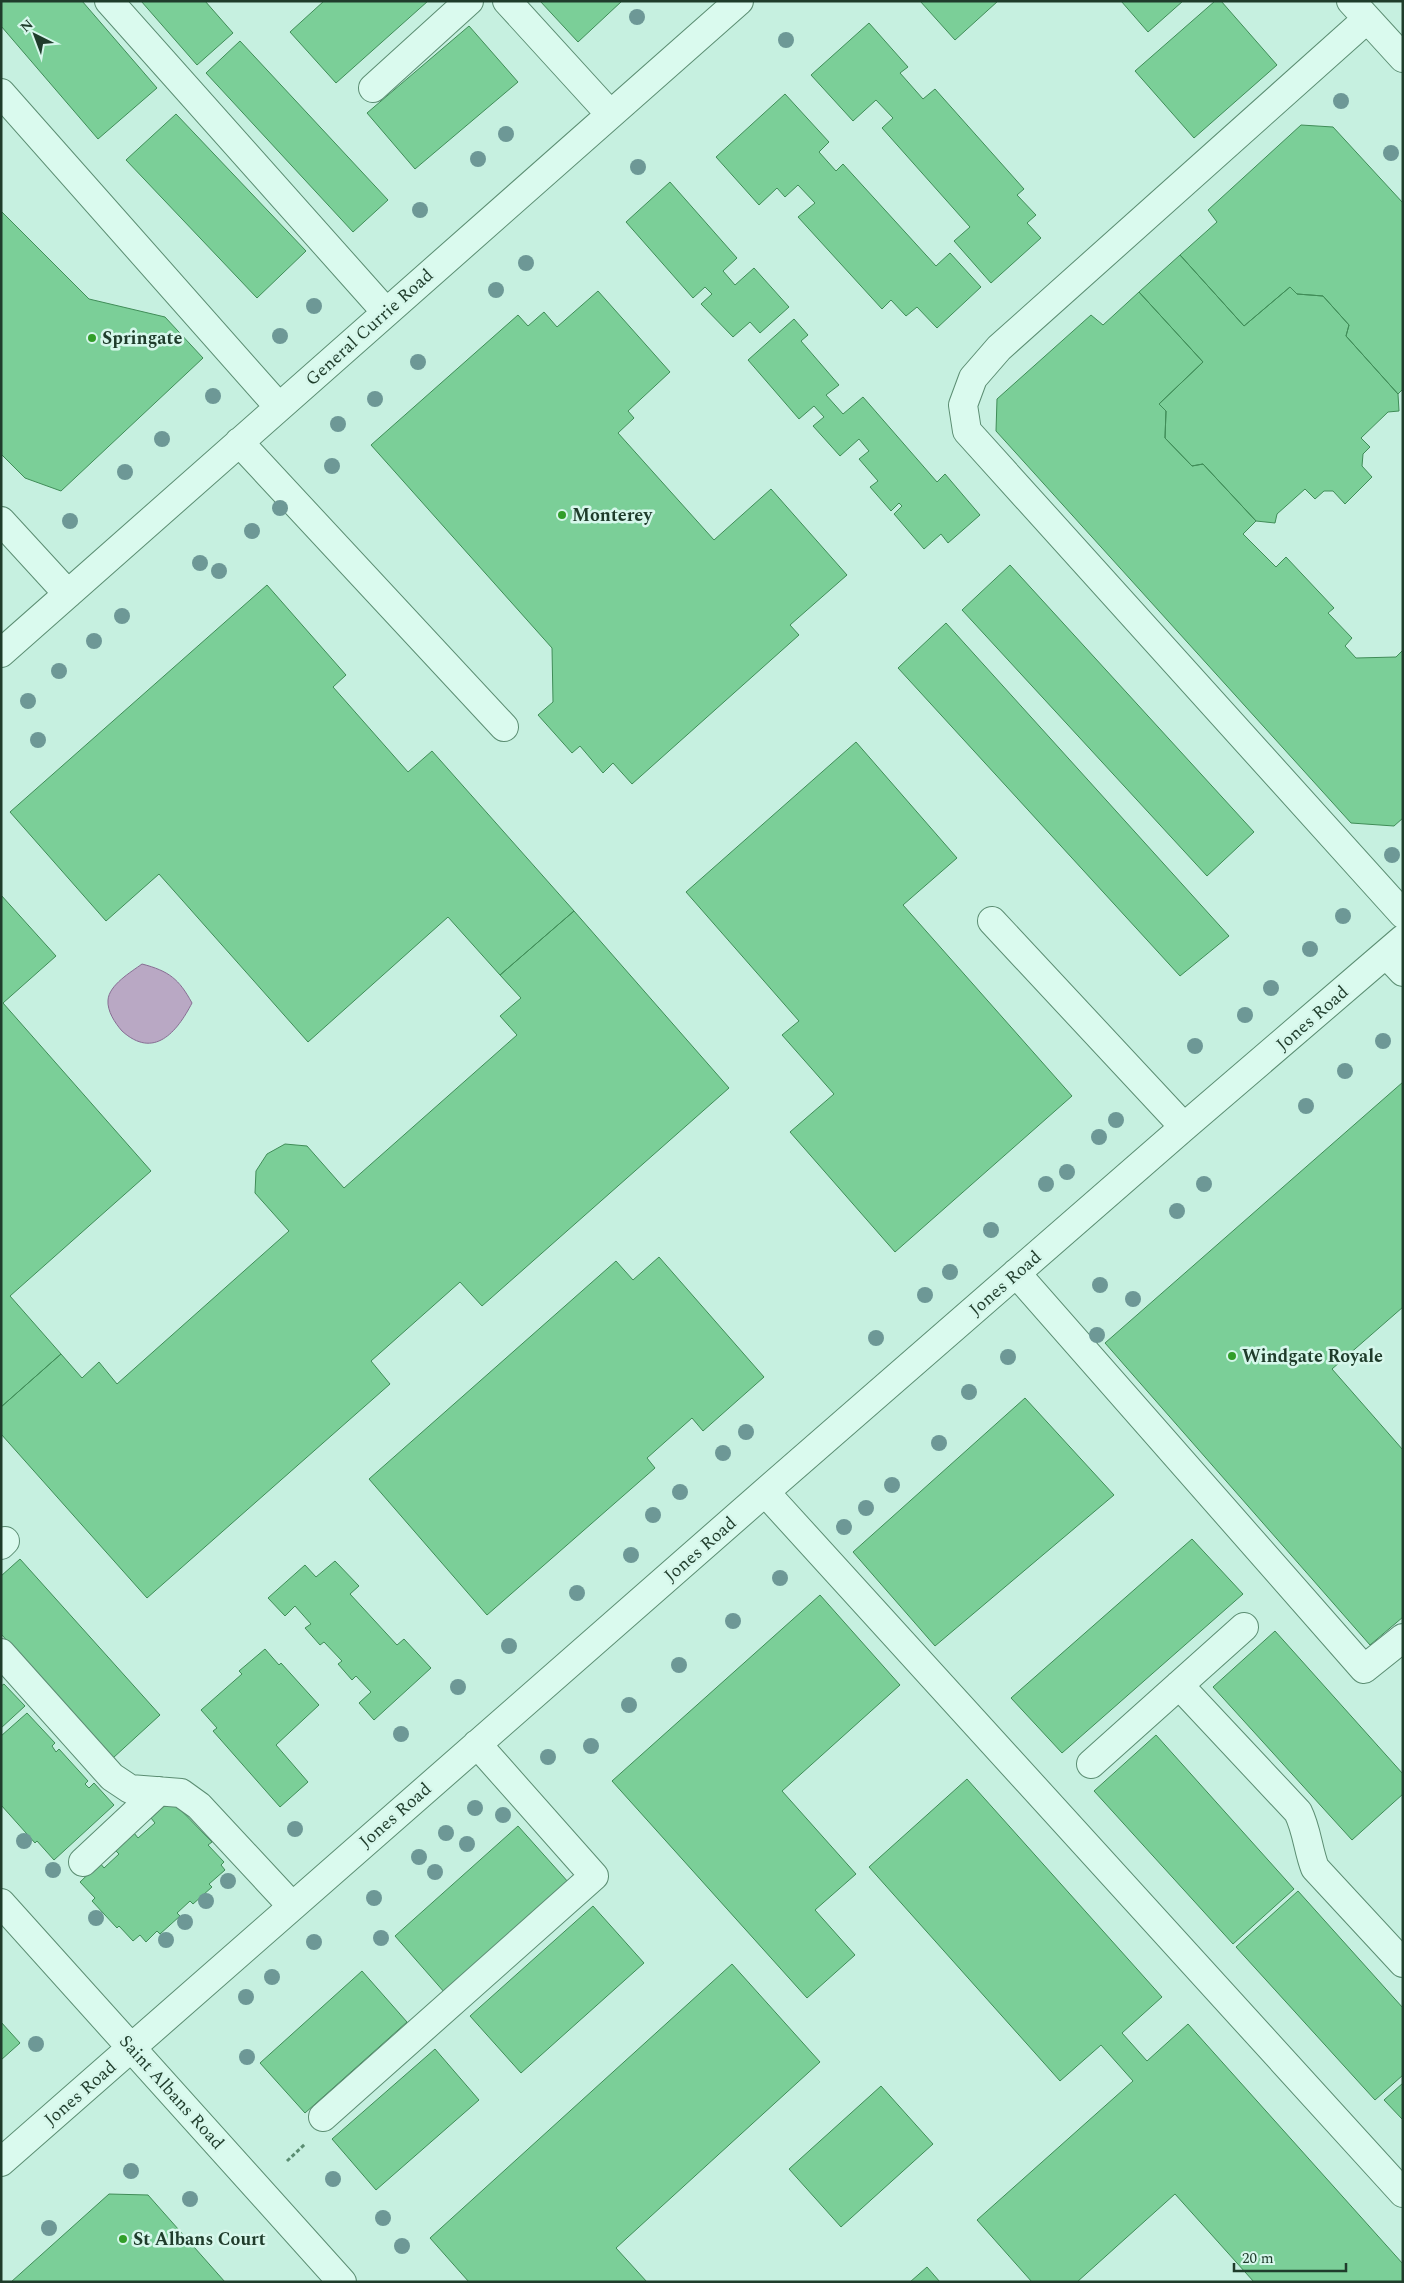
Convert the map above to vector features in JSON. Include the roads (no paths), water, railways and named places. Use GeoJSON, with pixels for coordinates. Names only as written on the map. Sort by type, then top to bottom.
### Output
{"type":"FeatureCollection","features":[{"type":"Feature","properties":{"kind":"street"},"geometry":{"type":"LineString","coordinates":[[109,1],[386,312]]}},
{"type":"Feature","properties":{"kind":"street"},"geometry":{"type":"LineString","coordinates":[[373,88],[469,1]]}},
{"type":"Feature","properties":{"kind":"street"},"geometry":{"type":"LineString","coordinates":[[507,1],[610,114]]}},
{"type":"Feature","properties":{"kind":"street","name":"General Currie Road"},"geometry":{"type":"LineString","coordinates":[[1,653],[739,1]]}},
{"type":"Feature","properties":{"kind":"street"},"geometry":{"type":"LineString","coordinates":[[1403,58],[1359,10],[999,348],[973,378],[963,405],[967,430],[1403,914]]}},
{"type":"Feature","properties":{"kind":"street"},"geometry":{"type":"LineString","coordinates":[[1,93],[278,407]]}},
{"type":"Feature","properties":{"kind":"street"},"geometry":{"type":"LineString","coordinates":[[239,442],[504,727]]}},
{"type":"Feature","properties":{"kind":"street"},"geometry":{"type":"LineString","coordinates":[[1,520],[68,594]]}},
{"type":"Feature","properties":{"kind":"street"},"geometry":{"type":"LineString","coordinates":[[992,922],[1184,1126]]}},
{"type":"Feature","properties":{"kind":"street","name":"Jones Road"},"geometry":{"type":"LineString","coordinates":[[1,2162],[1184,1126],[1397,955]]}},
{"type":"Feature","properties":{"kind":"street"},"geometry":{"type":"LineString","coordinates":[[1016,1273],[1364,1669],[1403,1638]]}},
{"type":"Feature","properties":{"kind":"street"},"geometry":{"type":"LineString","coordinates":[[765,1492],[1403,2193]]}},
{"type":"Feature","properties":{"kind":"street"},"geometry":{"type":"LineString","coordinates":[[1091,1764],[1244,1627]]}},
{"type":"Feature","properties":{"kind":"street"},"geometry":{"type":"LineString","coordinates":[[1,1652],[112,1776],[130,1789],[181,1793],[199,1806],[292,1906]]}},
{"type":"Feature","properties":{"kind":"street"},"geometry":{"type":"LineString","coordinates":[[1179,1685],[1298,1812],[1304,1825],[1315,1868],[1403,1964]]}},
{"type":"Feature","properties":{"kind":"street"},"geometry":{"type":"LineString","coordinates":[[323,2117],[594,1876],[477,1744]]}},
{"type":"Feature","properties":{"kind":"street"},"geometry":{"type":"LineString","coordinates":[[83,1862],[159,1791]]}},
{"type":"Feature","properties":{"kind":"street","name":"Saint Albans Road"},"geometry":{"type":"LineString","coordinates":[[1,1902],[342,2282]]}},
{"type":"Feature","properties":{"kind":"place","name":"Springate"},"geometry":{"type":"Point","coordinates":[92,338]}},
{"type":"Feature","properties":{"kind":"place","name":"Monterey"},"geometry":{"type":"Point","coordinates":[562,515]}},
{"type":"Feature","properties":{"kind":"place","name":"Windgate Royale"},"geometry":{"type":"Point","coordinates":[1232,1356]}},
{"type":"Feature","properties":{"kind":"place","name":"St Albans Court"},"geometry":{"type":"Point","coordinates":[123,2239]}}]}
